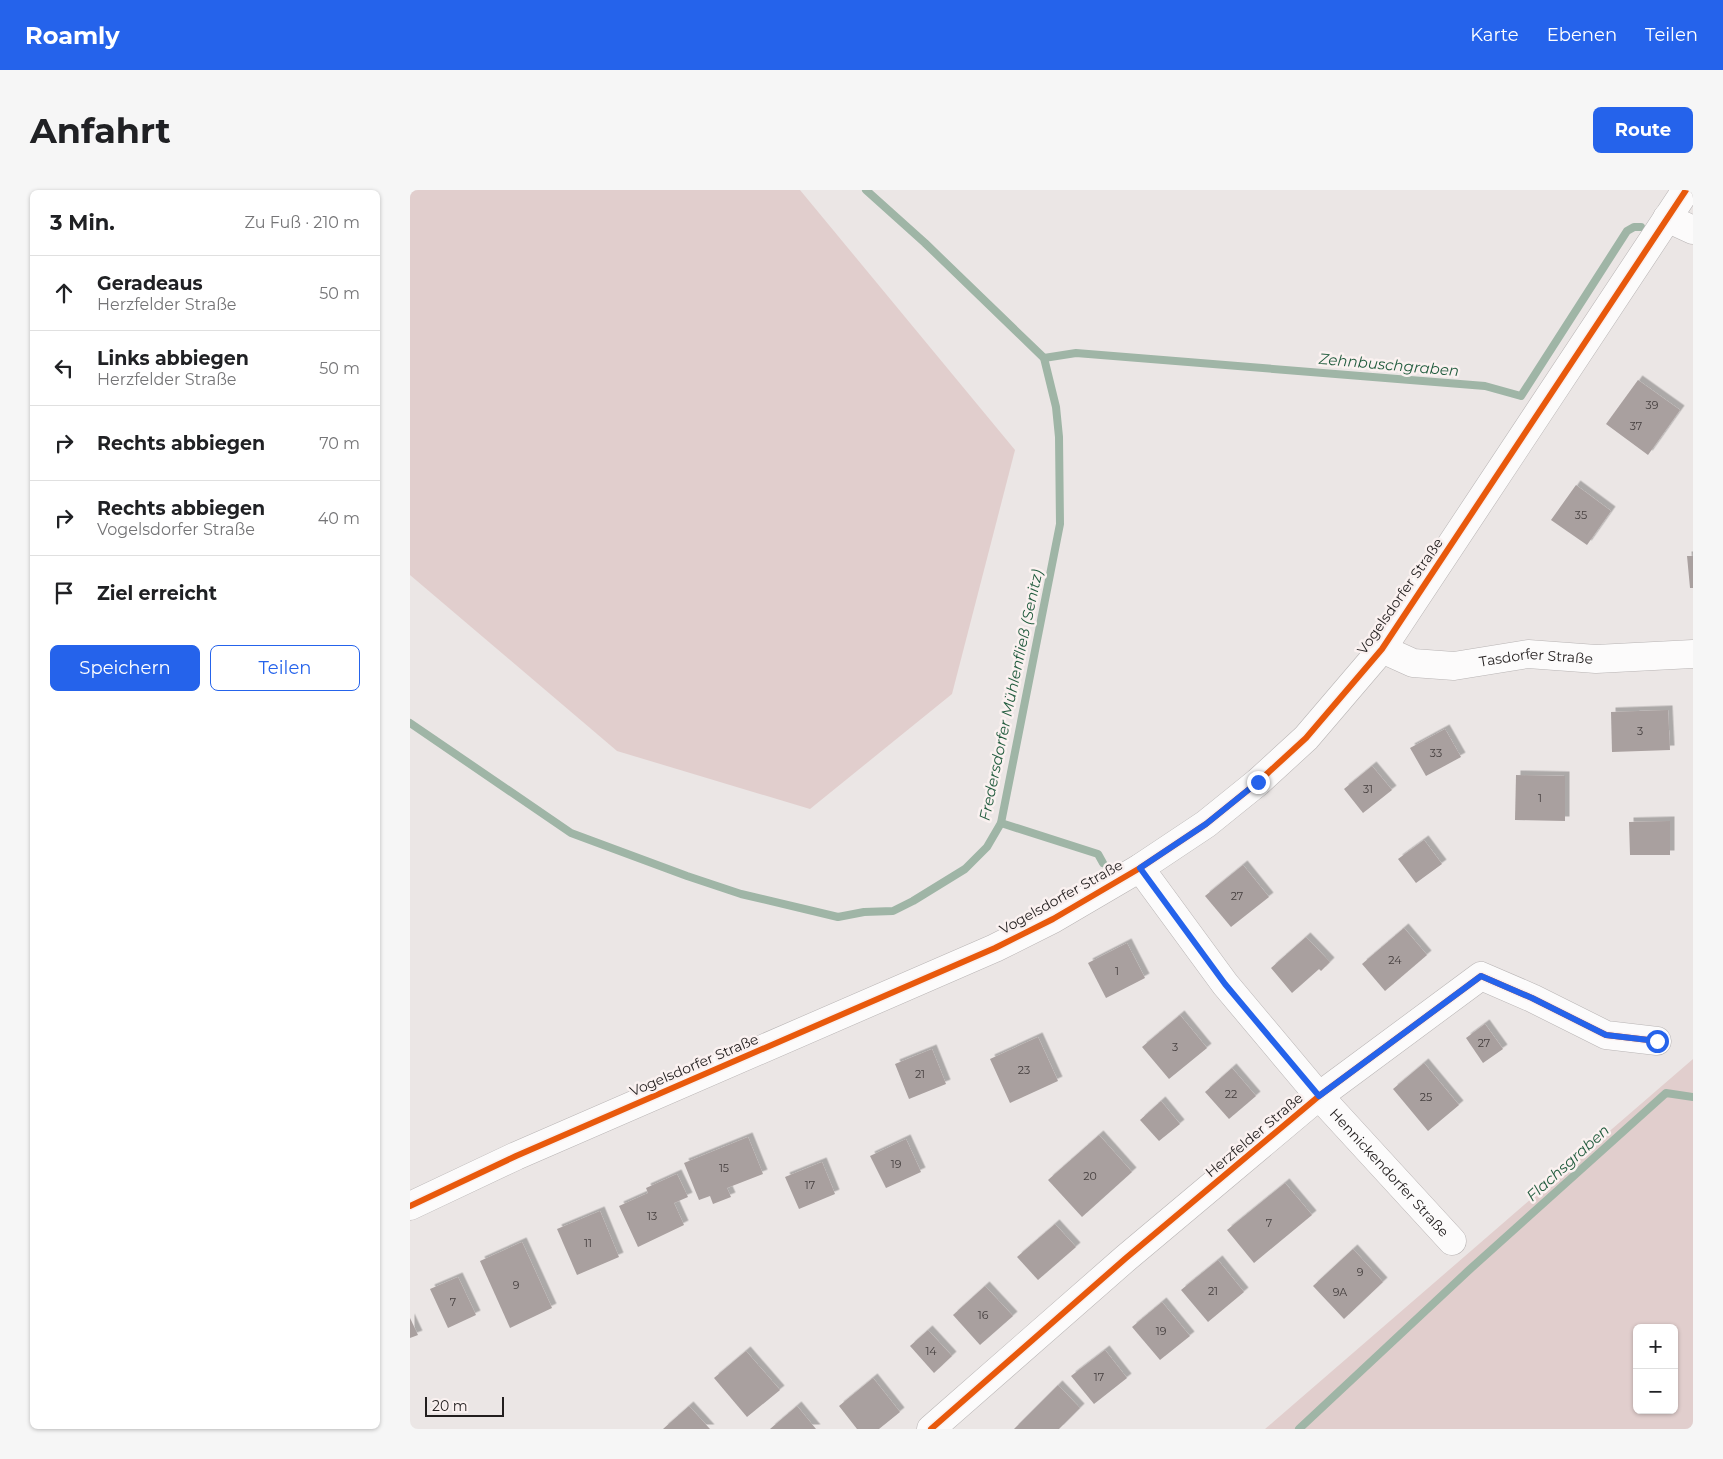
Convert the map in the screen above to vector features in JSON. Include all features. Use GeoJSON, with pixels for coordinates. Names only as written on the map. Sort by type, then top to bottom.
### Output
{"type":"FeatureCollection","features":[{"type":"Feature","properties":{"kind":"street","name":"Vogelsdorfer Straße"},"geometry":{"type":"LineString","coordinates":[[410,1206],[516,1156],[995,948],[1053,919],[1140,868],[1206,824],[1258,782],[1306,738],[1382,649],[1686,190]]}},
{"type":"Feature","properties":{"kind":"street"},"geometry":{"type":"LineString","coordinates":[[1667,218],[1693,230]]}},
{"type":"Feature","properties":{"kind":"street","name":"Tasdorfer Straße"},"geometry":{"type":"LineString","coordinates":[[1382,649],[1413,664],[1454,666],[1528,654],[1596,659],[1693,654]]}},
{"type":"Feature","properties":{"kind":"street","name":"Hennickendorfer Straße"},"geometry":{"type":"LineString","coordinates":[[1140,868],[1225,984],[1319,1096],[1452,1241]]}},
{"type":"Feature","properties":{"kind":"street","name":"Herzfelder Straße"},"geometry":{"type":"LineString","coordinates":[[931,1429],[1126,1258],[1319,1096],[1481,976],[1532,998],[1606,1035],[1657,1041]]}},
{"type":"Feature","properties":{"kind":"shaded area"},"geometry":{"type":"Polygon","coordinates":[[[410,190],[800,190],[1015,450],[952,694],[810,809],[617,751],[410,575],[410,190]]]}},
{"type":"Feature","properties":{"kind":"shaded area"},"geometry":{"type":"Polygon","coordinates":[[[1693,1059],[1693,1429],[1265,1429],[1693,1059]]]}},
{"type":"Feature","properties":{"kind":"building"},"geometry":{"type":"Polygon","coordinates":[[[1638,380],[1680,410],[1648,455],[1606,424],[1638,380]]]}},
{"type":"Feature","properties":{"kind":"building"},"geometry":{"type":"Polygon","coordinates":[[[1576,485],[1611,511],[1587,545],[1551,520],[1576,485]]]}},
{"type":"Feature","properties":{"kind":"building"},"geometry":{"type":"Polygon","coordinates":[[[1687,556],[1693,556],[1693,588],[1690,588],[1687,556]]]}},
{"type":"Feature","properties":{"kind":"building"},"geometry":{"type":"Polygon","coordinates":[[[1668,710],[1670,750],[1612,752],[1611,712],[1668,710]]]}},
{"type":"Feature","properties":{"kind":"building"},"geometry":{"type":"Polygon","coordinates":[[[1445,729],[1461,757],[1426,776],[1410,748],[1445,729]]]}},
{"type":"Feature","properties":{"kind":"building"},"geometry":{"type":"Polygon","coordinates":[[[1372,766],[1392,790],[1363,813],[1344,789],[1372,766]]]}},
{"type":"Feature","properties":{"kind":"building"},"geometry":{"type":"Polygon","coordinates":[[[1516,775],[1565,776],[1565,821],[1515,820],[1516,775]]]}},
{"type":"Feature","properties":{"kind":"building"},"geometry":{"type":"Polygon","coordinates":[[[1670,821],[1670,855],[1630,855],[1629,822],[1670,821]]]}},
{"type":"Feature","properties":{"kind":"building"},"geometry":{"type":"Polygon","coordinates":[[[1424,840],[1442,864],[1416,883],[1398,859],[1424,840]]]}},
{"type":"Feature","properties":{"kind":"building"},"geometry":{"type":"Polygon","coordinates":[[[1243,865],[1269,897],[1231,927],[1205,896],[1243,865]]]}},
{"type":"Feature","properties":{"kind":"building"},"geometry":{"type":"Polygon","coordinates":[[[1404,928],[1427,955],[1385,991],[1362,964],[1404,928]]]}},
{"type":"Feature","properties":{"kind":"building"},"geometry":{"type":"Polygon","coordinates":[[[1306,937],[1330,962],[1321,971],[1319,969],[1292,993],[1271,968],[1306,937]]]}},
{"type":"Feature","properties":{"kind":"building"},"geometry":{"type":"Polygon","coordinates":[[[1127,943],[1145,978],[1106,998],[1088,963],[1127,943]]]}},
{"type":"Feature","properties":{"kind":"building"},"geometry":{"type":"Polygon","coordinates":[[[1180,1015],[1207,1048],[1169,1079],[1142,1047],[1180,1015]]]}},
{"type":"Feature","properties":{"kind":"building"},"geometry":{"type":"Polygon","coordinates":[[[1485,1024],[1503,1049],[1483,1063],[1466,1038],[1485,1024]]]}},
{"type":"Feature","properties":{"kind":"building"},"geometry":{"type":"Polygon","coordinates":[[[1038,1037],[1058,1081],[1010,1103],[990,1059],[1038,1037]]]}},
{"type":"Feature","properties":{"kind":"building"},"geometry":{"type":"Polygon","coordinates":[[[932,1049],[946,1084],[909,1099],[895,1064],[932,1049]]]}},
{"type":"Feature","properties":{"kind":"building"},"geometry":{"type":"Polygon","coordinates":[[[1424,1063],[1459,1105],[1428,1131],[1393,1089],[1424,1063]]]}},
{"type":"Feature","properties":{"kind":"building"},"geometry":{"type":"Polygon","coordinates":[[[1232,1068],[1256,1096],[1229,1119],[1205,1092],[1232,1068]]]}},
{"type":"Feature","properties":{"kind":"building"},"geometry":{"type":"Polygon","coordinates":[[[1161,1101],[1180,1124],[1159,1141],[1140,1120],[1161,1101]]]}},
{"type":"Feature","properties":{"kind":"building"},"geometry":{"type":"Polygon","coordinates":[[[1099,1135],[1132,1172],[1082,1217],[1048,1180],[1099,1135]]]}},
{"type":"Feature","properties":{"kind":"building"},"geometry":{"type":"Polygon","coordinates":[[[748,1137],[763,1174],[727,1188],[731,1197],[713,1204],[710,1196],[699,1200],[684,1163],[748,1137]]]}},
{"type":"Feature","properties":{"kind":"building"},"geometry":{"type":"Polygon","coordinates":[[[906,1139],[921,1172],[886,1188],[870,1156],[906,1139]]]}},
{"type":"Feature","properties":{"kind":"building"},"geometry":{"type":"Polygon","coordinates":[[[822,1162],[835,1194],[799,1209],[785,1177],[822,1162]]]}},
{"type":"Feature","properties":{"kind":"building"},"geometry":{"type":"Polygon","coordinates":[[[677,1174],[688,1197],[674,1203],[684,1225],[638,1247],[619,1206],[648,1193],[646,1188],[677,1174]]]}},
{"type":"Feature","properties":{"kind":"building"},"geometry":{"type":"Polygon","coordinates":[[[1285,1183],[1312,1215],[1254,1263],[1227,1230],[1285,1183]]]}},
{"type":"Feature","properties":{"kind":"building"},"geometry":{"type":"Polygon","coordinates":[[[600,1211],[619,1257],[577,1275],[557,1229],[600,1211]]]}},
{"type":"Feature","properties":{"kind":"building"},"geometry":{"type":"Polygon","coordinates":[[[1055,1224],[1076,1247],[1038,1280],[1017,1257],[1055,1224]]]}},
{"type":"Feature","properties":{"kind":"building"},"geometry":{"type":"Polygon","coordinates":[[[522,1242],[552,1308],[510,1328],[480,1261],[522,1242]]]}},
{"type":"Feature","properties":{"kind":"building"},"geometry":{"type":"Polygon","coordinates":[[[1353,1249],[1383,1282],[1344,1319],[1313,1286],[1353,1249]]]}},
{"type":"Feature","properties":{"kind":"building"},"geometry":{"type":"Polygon","coordinates":[[[1218,1260],[1244,1292],[1208,1322],[1181,1290],[1218,1260]]]}},
{"type":"Feature","properties":{"kind":"building"},"geometry":{"type":"Polygon","coordinates":[[[458,1277],[476,1315],[448,1328],[430,1289],[458,1277]]]}},
{"type":"Feature","properties":{"kind":"building"},"geometry":{"type":"Polygon","coordinates":[[[985,1286],[1013,1316],[980,1345],[953,1315],[985,1286]]]}},
{"type":"Feature","properties":{"kind":"building"},"geometry":{"type":"Polygon","coordinates":[[[1162,1302],[1190,1336],[1160,1360],[1132,1327],[1162,1302]]]}},
{"type":"Feature","properties":{"kind":"building"},"geometry":{"type":"Polygon","coordinates":[[[410,1318],[418,1335],[410,1338],[410,1318]]]}},
{"type":"Feature","properties":{"kind":"building"},"geometry":{"type":"Polygon","coordinates":[[[928,1330],[952,1356],[934,1373],[910,1346],[928,1330]]]}},
{"type":"Feature","properties":{"kind":"building"},"geometry":{"type":"Polygon","coordinates":[[[1105,1350],[1127,1378],[1094,1404],[1071,1376],[1105,1350]]]}},
{"type":"Feature","properties":{"kind":"building"},"geometry":{"type":"Polygon","coordinates":[[[746,1351],[780,1390],[747,1417],[714,1378],[746,1351]]]}},
{"type":"Feature","properties":{"kind":"building"},"geometry":{"type":"Polygon","coordinates":[[[873,1378],[900,1412],[879,1429],[857,1429],[839,1406],[873,1378]]]}},
{"type":"Feature","properties":{"kind":"building"},"geometry":{"type":"Polygon","coordinates":[[[1058,1385],[1080,1408],[1059,1429],[1014,1429],[1058,1385]]]}},
{"type":"Feature","properties":{"kind":"building"},"geometry":{"type":"Polygon","coordinates":[[[689,1406],[710,1429],[663,1429],[689,1406]]]}},
{"type":"Feature","properties":{"kind":"building"},"geometry":{"type":"Polygon","coordinates":[[[797,1406],[816,1429],[770,1429],[797,1406]]]}},
{"type":"Feature","properties":{"kind":"waterway","name":"Fredersdorfer Mühlenfließ (Senitz)"},"geometry":{"type":"LineString","coordinates":[[410,723],[571,833],[741,894],[838,917],[864,912],[893,911],[965,869],[987,847],[1001,823],[1060,524],[1059,437],[1056,407],[1044,358],[925,243],[866,190]]}},
{"type":"Feature","properties":{"kind":"waterway","name":"Zehnbuschgraben"},"geometry":{"type":"LineString","coordinates":[[1044,358],[1076,353],[1485,386],[1521,396],[1627,231],[1634,227],[1641,227]]}},
{"type":"Feature","properties":{"kind":"waterway","name":"Flachsgraben"},"geometry":{"type":"LineString","coordinates":[[1001,823],[1098,854],[1103,863]]}},
{"type":"Feature","properties":{"kind":"waterway","name":"Flachsgraben"},"geometry":{"type":"LineString","coordinates":[[1299,1429],[1468,1271],[1666,1093],[1693,1097]]}},
{"type":"Feature","properties":{"kind":"cycle path"},"geometry":{"type":"LineString","coordinates":[[410,1206],[516,1156],[995,948],[1053,919],[1140,868],[1206,824],[1258,782],[1306,738],[1382,649],[1686,190]]}},
{"type":"Feature","properties":{"kind":"cycle path"},"geometry":{"type":"LineString","coordinates":[[931,1429],[1126,1258],[1319,1096],[1481,976],[1532,998],[1606,1035],[1657,1041]]}},
{"type":"Feature","properties":{"kind":"route"},"geometry":{"type":"LineString","coordinates":[[1258,782],[1206,824],[1140,868],[1225,984],[1319,1096],[1481,976],[1532,998],[1606,1035],[1657,1041]]}}]}
